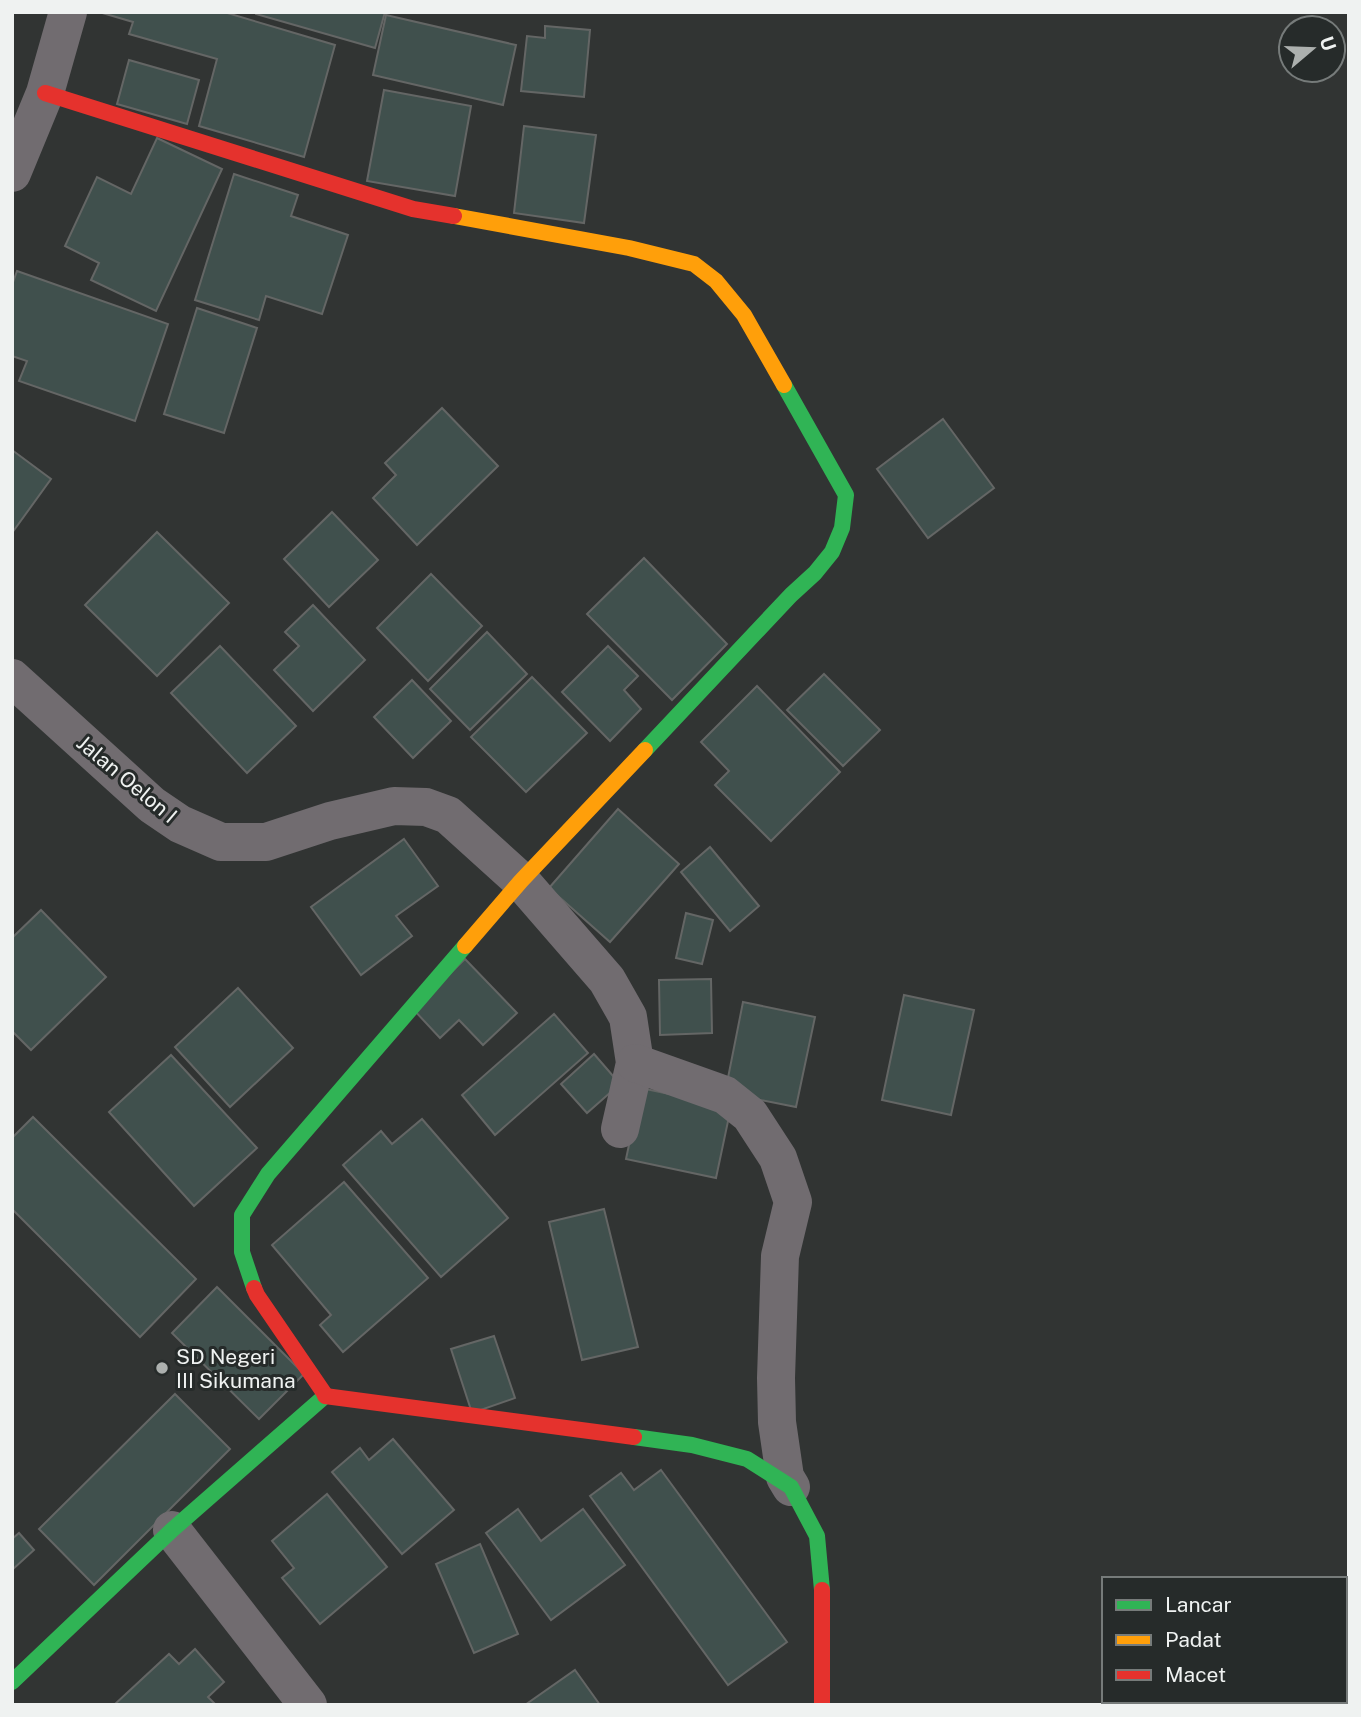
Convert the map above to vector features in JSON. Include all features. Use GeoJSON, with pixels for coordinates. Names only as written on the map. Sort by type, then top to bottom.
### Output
{"type":"FeatureCollection","features":[{"type":"Feature","properties":{"kind":"street"},"geometry":{"type":"LineString","coordinates":[[12,173],[45,93],[68,12]]}},
{"type":"Feature","properties":{"kind":"street"},"geometry":{"type":"LineString","coordinates":[[45,93],[414,209],[629,248],[694,264],[716,281],[744,315],[846,495],[845,522],[835,548],[815,575],[792,595],[521,881],[268,1174],[242,1215],[242,1252],[257,1295],[326,1396],[692,1445],[747,1459],[791,1487]]}},
{"type":"Feature","properties":{"kind":"street","name":"Jalan Oelon I"},"geometry":{"type":"LineString","coordinates":[[12,678],[152,805],[180,824],[221,842],[266,842],[330,821],[394,806],[426,807],[448,815],[521,881],[607,980],[628,1017],[635,1063]]}},
{"type":"Feature","properties":{"kind":"street"},"geometry":{"type":"LineString","coordinates":[[620,1129],[635,1063],[725,1095],[750,1115],[778,1158],[793,1202],[780,1256],[777,1422],[785,1476],[817,1536],[823,1601],[822,1705]]}},
{"type":"Feature","properties":{"kind":"street"},"geometry":{"type":"LineString","coordinates":[[12,1682],[172,1530],[326,1396]]}},
{"type":"Feature","properties":{"kind":"street"},"geometry":{"type":"LineString","coordinates":[[172,1530],[308,1705]]}},
{"type":"Feature","properties":{"kind":"building"},"geometry":{"type":"Polygon","coordinates":[[[99,12],[224,12],[335,45],[304,157],[199,126],[217,59],[129,34],[133,22],[99,12]]]}},
{"type":"Feature","properties":{"kind":"building"},"geometry":{"type":"Polygon","coordinates":[[[256,12],[385,12],[375,48],[256,12]]]}},
{"type":"Feature","properties":{"kind":"building"},"geometry":{"type":"Polygon","coordinates":[[[386,15],[516,45],[503,105],[373,75],[386,15]]]}},
{"type":"Feature","properties":{"kind":"building"},"geometry":{"type":"Polygon","coordinates":[[[545,26],[590,30],[584,97],[521,91],[527,36],[545,38],[545,26]]]}},
{"type":"Feature","properties":{"kind":"building"},"geometry":{"type":"Polygon","coordinates":[[[129,60],[199,80],[187,124],[117,104],[129,60]]]}},
{"type":"Feature","properties":{"kind":"building"},"geometry":{"type":"Polygon","coordinates":[[[384,90],[471,106],[455,196],[367,181],[384,90]]]}},
{"type":"Feature","properties":{"kind":"building"},"geometry":{"type":"Polygon","coordinates":[[[524,126],[596,135],[584,223],[514,213],[524,126]]]}},
{"type":"Feature","properties":{"kind":"building"},"geometry":{"type":"Polygon","coordinates":[[[157,138],[222,169],[156,311],[91,280],[99,263],[65,246],[97,177],[131,194],[157,138]]]}},
{"type":"Feature","properties":{"kind":"building"},"geometry":{"type":"Polygon","coordinates":[[[234,174],[298,195],[291,216],[348,235],[322,314],[266,296],[259,320],[195,300],[234,174]]]}},
{"type":"Feature","properties":{"kind":"building"},"geometry":{"type":"Polygon","coordinates":[[[17,271],[168,324],[135,421],[19,381],[27,361],[12,356],[12,285],[17,271]]]}},
{"type":"Feature","properties":{"kind":"building"},"geometry":{"type":"Polygon","coordinates":[[[197,308],[257,328],[224,433],[164,414],[197,308]]]}},
{"type":"Feature","properties":{"kind":"building"},"geometry":{"type":"Polygon","coordinates":[[[442,408],[498,466],[417,545],[373,498],[396,475],[385,463],[442,408]]]}},
{"type":"Feature","properties":{"kind":"building"},"geometry":{"type":"Polygon","coordinates":[[[943,419],[994,488],[928,538],[877,469],[943,419]]]}},
{"type":"Feature","properties":{"kind":"building"},"geometry":{"type":"Polygon","coordinates":[[[12,450],[51,479],[12,533],[12,450]]]}},
{"type":"Feature","properties":{"kind":"building"},"geometry":{"type":"Polygon","coordinates":[[[332,512],[378,560],[329,607],[284,559],[332,512]]]}},
{"type":"Feature","properties":{"kind":"building"},"geometry":{"type":"Polygon","coordinates":[[[157,532],[229,603],[157,676],[85,605],[157,532]]]}},
{"type":"Feature","properties":{"kind":"building"},"geometry":{"type":"Polygon","coordinates":[[[644,558],[727,644],[672,700],[587,614],[644,558]]]}},
{"type":"Feature","properties":{"kind":"building"},"geometry":{"type":"Polygon","coordinates":[[[431,574],[482,626],[428,681],[377,628],[431,574]]]}},
{"type":"Feature","properties":{"kind":"building"},"geometry":{"type":"Polygon","coordinates":[[[313,605],[365,660],[313,711],[274,670],[299,646],[285,632],[313,605]]]}},
{"type":"Feature","properties":{"kind":"building"},"geometry":{"type":"Polygon","coordinates":[[[487,632],[527,674],[470,730],[430,689],[487,632]]]}},
{"type":"Feature","properties":{"kind":"building"},"geometry":{"type":"Polygon","coordinates":[[[220,646],[296,726],[247,773],[171,693],[220,646]]]}},
{"type":"Feature","properties":{"kind":"building"},"geometry":{"type":"Polygon","coordinates":[[[608,646],[638,676],[624,690],[641,709],[610,741],[562,692],[608,646]]]}},
{"type":"Feature","properties":{"kind":"building"},"geometry":{"type":"Polygon","coordinates":[[[824,674],[880,730],[843,766],[787,710],[824,674]]]}},
{"type":"Feature","properties":{"kind":"building"},"geometry":{"type":"Polygon","coordinates":[[[532,677],[587,733],[526,792],[471,737],[532,677]]]}},
{"type":"Feature","properties":{"kind":"building"},"geometry":{"type":"Polygon","coordinates":[[[412,680],[451,721],[413,758],[374,717],[412,680]]]}},
{"type":"Feature","properties":{"kind":"building"},"geometry":{"type":"Polygon","coordinates":[[[757,686],[840,772],[771,841],[715,785],[729,771],[701,742],[757,686]]]}},
{"type":"Feature","properties":{"kind":"building"},"geometry":{"type":"Polygon","coordinates":[[[618,809],[679,864],[610,942],[549,888],[618,809]]]}},
{"type":"Feature","properties":{"kind":"building"},"geometry":{"type":"Polygon","coordinates":[[[404,839],[438,886],[396,916],[412,936],[361,975],[311,907],[404,839]]]}},
{"type":"Feature","properties":{"kind":"building"},"geometry":{"type":"Polygon","coordinates":[[[710,847],[759,906],[730,931],[681,872],[710,847]]]}},
{"type":"Feature","properties":{"kind":"building"},"geometry":{"type":"Polygon","coordinates":[[[41,910],[106,977],[31,1050],[12,1031],[12,938],[41,910]]]}},
{"type":"Feature","properties":{"kind":"building"},"geometry":{"type":"Polygon","coordinates":[[[686,913],[713,920],[702,964],[676,958],[686,913]]]}},
{"type":"Feature","properties":{"kind":"building"},"geometry":{"type":"Polygon","coordinates":[[[465,959],[517,1013],[483,1045],[459,1020],[440,1038],[413,1009],[465,959]]]}},
{"type":"Feature","properties":{"kind":"building"},"geometry":{"type":"Polygon","coordinates":[[[711,979],[712,1033],[660,1035],[659,980],[711,979]]]}},
{"type":"Feature","properties":{"kind":"building"},"geometry":{"type":"Polygon","coordinates":[[[238,988],[293,1048],[230,1107],[175,1047],[238,988]]]}},
{"type":"Feature","properties":{"kind":"building"},"geometry":{"type":"Polygon","coordinates":[[[904,995],[974,1010],[951,1115],[882,1100],[904,995]]]}},
{"type":"Feature","properties":{"kind":"building"},"geometry":{"type":"Polygon","coordinates":[[[743,1002],[815,1017],[796,1107],[725,1093],[743,1002]]]}},
{"type":"Feature","properties":{"kind":"building"},"geometry":{"type":"Polygon","coordinates":[[[554,1014],[588,1053],[495,1135],[462,1095],[554,1014]]]}},
{"type":"Feature","properties":{"kind":"building"},"geometry":{"type":"Polygon","coordinates":[[[594,1054],[620,1084],[587,1113],[561,1084],[594,1054]]]}},
{"type":"Feature","properties":{"kind":"building"},"geometry":{"type":"Polygon","coordinates":[[[171,1055],[257,1148],[194,1206],[109,1112],[171,1055]]]}},
{"type":"Feature","properties":{"kind":"building"},"geometry":{"type":"Polygon","coordinates":[[[641,1088],[731,1107],[716,1178],[626,1159],[641,1088]]]}},
{"type":"Feature","properties":{"kind":"building"},"geometry":{"type":"Polygon","coordinates":[[[33,1117],[196,1279],[140,1337],[12,1209],[12,1138],[33,1117]]]}},
{"type":"Feature","properties":{"kind":"building"},"geometry":{"type":"Polygon","coordinates":[[[422,1119],[508,1218],[441,1277],[343,1165],[381,1131],[392,1144],[422,1119]]]}},
{"type":"Feature","properties":{"kind":"building"},"geometry":{"type":"Polygon","coordinates":[[[344,1182],[428,1278],[343,1352],[320,1325],[331,1315],[272,1245],[344,1182]]]}},
{"type":"Feature","properties":{"kind":"building"},"geometry":{"type":"Polygon","coordinates":[[[604,1209],[638,1347],[582,1360],[549,1222],[604,1209]]]}},
{"type":"Feature","properties":{"kind":"building"},"geometry":{"type":"Polygon","coordinates":[[[217,1287],[304,1374],[259,1419],[172,1333],[217,1287]]]}},
{"type":"Feature","properties":{"kind":"building"},"geometry":{"type":"Polygon","coordinates":[[[494,1336],[515,1398],[472,1413],[451,1349],[494,1336]]]}},
{"type":"Feature","properties":{"kind":"building"},"geometry":{"type":"Polygon","coordinates":[[[175,1394],[230,1449],[94,1585],[39,1529],[175,1394]]]}},
{"type":"Feature","properties":{"kind":"building"},"geometry":{"type":"Polygon","coordinates":[[[393,1439],[454,1510],[402,1554],[332,1472],[360,1448],[369,1460],[393,1439]]]}},
{"type":"Feature","properties":{"kind":"building"},"geometry":{"type":"Polygon","coordinates":[[[661,1470],[787,1642],[728,1685],[590,1496],[621,1473],[634,1490],[661,1470]]]}},
{"type":"Feature","properties":{"kind":"building"},"geometry":{"type":"Polygon","coordinates":[[[327,1494],[387,1567],[320,1624],[282,1578],[294,1568],[272,1541],[327,1494]]]}},
{"type":"Feature","properties":{"kind":"building"},"geometry":{"type":"Polygon","coordinates":[[[518,1509],[541,1541],[583,1509],[625,1565],[551,1620],[486,1533],[518,1509]]]}},
{"type":"Feature","properties":{"kind":"building"},"geometry":{"type":"Polygon","coordinates":[[[19,1533],[34,1550],[12,1570],[12,1539],[19,1533]]]}},
{"type":"Feature","properties":{"kind":"building"},"geometry":{"type":"Polygon","coordinates":[[[480,1544],[518,1634],[474,1653],[436,1564],[480,1544]]]}},
{"type":"Feature","properties":{"kind":"building"},"geometry":{"type":"Polygon","coordinates":[[[195,1649],[224,1682],[208,1697],[216,1705],[114,1705],[169,1654],[179,1664],[195,1649]]]}},
{"type":"Feature","properties":{"kind":"building"},"geometry":{"type":"Polygon","coordinates":[[[575,1670],[600,1705],[525,1705],[575,1670]]]}},
{"type":"Feature","properties":{"kind":"traffic: fast"},"geometry":{"type":"LineString","coordinates":[[645,750],[815,573],[832,552],[842,528],[846,495],[784,385]]}},
{"type":"Feature","properties":{"kind":"traffic: fast"},"geometry":{"type":"LineString","coordinates":[[254,1288],[242,1252],[242,1215],[268,1174],[465,946]]}},
{"type":"Feature","properties":{"kind":"traffic: fast"},"geometry":{"type":"LineString","coordinates":[[12,1682],[172,1530],[325,1396]]}},
{"type":"Feature","properties":{"kind":"traffic: fast"},"geometry":{"type":"LineString","coordinates":[[634,1437],[692,1445],[747,1459],[791,1487],[817,1536],[822,1590]]}},
{"type":"Feature","properties":{"kind":"traffic: slow"},"geometry":{"type":"LineString","coordinates":[[454,216],[629,248],[694,264],[716,281],[744,315],[784,385]]}},
{"type":"Feature","properties":{"kind":"traffic: slow"},"geometry":{"type":"LineString","coordinates":[[465,946],[521,881],[645,750]]}},
{"type":"Feature","properties":{"kind":"traffic: jam"},"geometry":{"type":"LineString","coordinates":[[45,93],[413,209],[454,216]]}},
{"type":"Feature","properties":{"kind":"traffic: jam"},"geometry":{"type":"LineString","coordinates":[[254,1288],[326,1396]]}},
{"type":"Feature","properties":{"kind":"traffic: jam"},"geometry":{"type":"LineString","coordinates":[[325,1396],[634,1437]]}},
{"type":"Feature","properties":{"kind":"traffic: jam"},"geometry":{"type":"LineString","coordinates":[[822,1590],[822,1705]]}},
{"type":"Feature","properties":{"kind":"place","name":"SD Negeri III Sikumana"},"geometry":{"type":"Point","coordinates":[162,1368]}}]}
